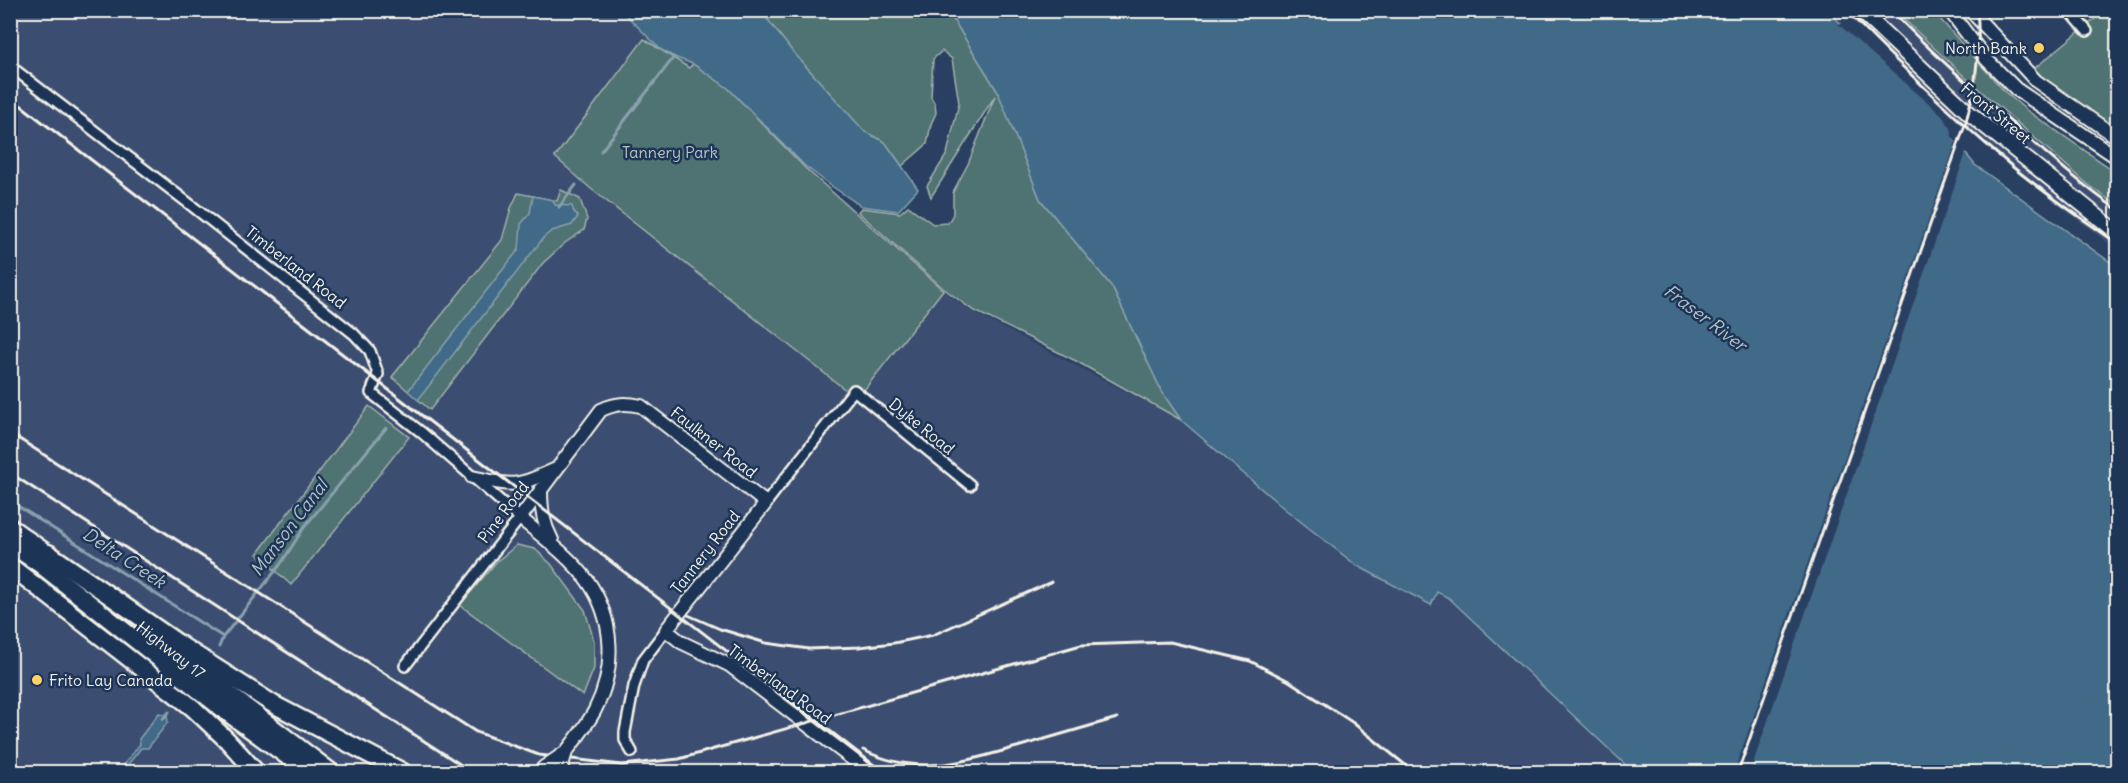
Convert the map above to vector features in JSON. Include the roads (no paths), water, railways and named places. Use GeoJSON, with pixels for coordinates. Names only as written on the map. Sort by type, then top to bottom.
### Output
{"type":"FeatureCollection","features":[{"type":"Feature","properties":{"kind":"highway","name":"Highway 17"},"geometry":{"type":"LineString","coordinates":[[10,527],[48,553],[232,699],[331,772]]}},
{"type":"Feature","properties":{"kind":"highway","name":"Highway 17"},"geometry":{"type":"LineString","coordinates":[[10,543],[224,710],[309,772]]}},
{"type":"Feature","properties":{"kind":"highway"},"geometry":{"type":"LineString","coordinates":[[48,553],[182,646],[273,705],[403,772]]}},
{"type":"Feature","properties":{"kind":"highway"},"geometry":{"type":"LineString","coordinates":[[10,566],[193,708],[256,772]]}},
{"type":"Feature","properties":{"kind":"main road","name":"Front Street"},"geometry":{"type":"LineString","coordinates":[[1860,10],[1969,113],[2118,233]]}},
{"type":"Feature","properties":{"kind":"street"},"geometry":{"type":"LineString","coordinates":[[1949,10],[1974,44],[2016,89],[2118,158]]}},
{"type":"Feature","properties":{"kind":"street"},"geometry":{"type":"LineString","coordinates":[[1970,10],[2036,81],[2118,138]]}},
{"type":"Feature","properties":{"kind":"street"},"geometry":{"type":"LineString","coordinates":[[2069,10],[2087,31]]}},
{"type":"Feature","properties":{"kind":"street"},"geometry":{"type":"LineString","coordinates":[[1974,44],[1992,56],[1998,54],[2003,47]]}},
{"type":"Feature","properties":{"kind":"street","name":"Timberland Road"},"geometry":{"type":"LineString","coordinates":[[10,66],[354,334],[370,351],[378,374],[371,393],[421,432],[520,518]]}},
{"type":"Feature","properties":{"kind":"street","name":"Dyke Road"},"geometry":{"type":"LineString","coordinates":[[854,390],[970,485]]}},
{"type":"Feature","properties":{"kind":"street","name":"Tannery Road"},"geometry":{"type":"LineString","coordinates":[[632,752],[625,740],[625,732],[636,679],[643,660],[854,390]]}},
{"type":"Feature","properties":{"kind":"street","name":"Pine Road"},"geometry":{"type":"LineString","coordinates":[[405,666],[601,410],[621,403],[642,406]]}},
{"type":"Feature","properties":{"kind":"street","name":"Faulkner Road"},"geometry":{"type":"LineString","coordinates":[[642,406],[766,503]]}},
{"type":"Feature","properties":{"kind":"street"},"geometry":{"type":"LineString","coordinates":[[472,477],[511,486],[526,483],[555,470]]}},
{"type":"Feature","properties":{"kind":"street"},"geometry":{"type":"LineString","coordinates":[[541,490],[544,525],[556,548]]}},
{"type":"Feature","properties":{"kind":"street"},"geometry":{"type":"LineString","coordinates":[[520,518],[556,548],[587,580],[599,601],[607,622],[610,645],[609,669],[603,690],[585,726],[566,752],[560,772]]}},
{"type":"Feature","properties":{"kind":"street","name":"Timberland Road"},"geometry":{"type":"LineString","coordinates":[[666,630],[681,642],[729,665],[869,772]]}},
{"type":"Feature","properties":{"kind":"street"},"geometry":{"type":"LineString","coordinates":[[540,772],[566,752]]}},
{"type":"Feature","properties":{"kind":"water"},"geometry":{"type":"Polygon","coordinates":[[[605,11],[761,11],[792,51],[865,132],[885,142],[918,189],[898,211],[861,206],[805,166],[728,88],[693,64],[660,49],[624,13],[605,11]]]}},
{"type":"Feature","properties":{"kind":"water","name":"Fraser River"},"geometry":{"type":"Polygon","coordinates":[[[948,11],[1827,11],[1942,113],[1952,126],[1953,138],[1975,165],[2117,267],[2117,772],[1631,772],[1449,598],[1437,592],[1431,605],[1356,565],[1286,510],[1181,420],[1162,392],[1112,287],[1040,199],[998,92],[948,11]]]}},
{"type":"Feature","properties":{"kind":"water"},"geometry":{"type":"Polygon","coordinates":[[[533,196],[553,200],[555,205],[572,206],[578,216],[572,225],[552,231],[544,237],[418,400],[408,391],[519,249],[521,224],[530,213],[533,196]]]}},
{"type":"Feature","properties":{"kind":"water"},"geometry":{"type":"Polygon","coordinates":[[[159,713],[167,716],[168,722],[148,748],[141,748],[122,772],[118,772],[140,744],[139,739],[159,713]]]}},
{"type":"Feature","properties":{"kind":"waterway","name":"Manson Canal"},"geometry":{"type":"LineString","coordinates":[[601,151],[674,57]]}},
{"type":"Feature","properties":{"kind":"waterway","name":"Manson Canal"},"geometry":{"type":"LineString","coordinates":[[559,207],[576,185]]}},
{"type":"Feature","properties":{"kind":"waterway","name":"Manson Canal"},"geometry":{"type":"LineString","coordinates":[[219,647],[223,637],[280,565],[305,526],[386,428]]}},
{"type":"Feature","properties":{"kind":"waterway","name":"Delta Creek"},"geometry":{"type":"LineString","coordinates":[[10,501],[223,637]]}},
{"type":"Feature","properties":{"kind":"waterway","name":"Manson Canal"},"geometry":{"type":"LineString","coordinates":[[163,719],[169,712]]}},
{"type":"Feature","properties":{"kind":"railway"},"geometry":{"type":"LineString","coordinates":[[1846,10],[1928,91],[2014,168],[2118,244]]}},
{"type":"Feature","properties":{"kind":"railway"},"geometry":{"type":"LineString","coordinates":[[1891,10],[1950,68],[2038,146],[2118,210]]}},
{"type":"Feature","properties":{"kind":"railway"},"geometry":{"type":"LineString","coordinates":[[1738,772],[1966,122],[1977,67],[1977,10]]}},
{"type":"Feature","properties":{"kind":"railway"},"geometry":{"type":"LineString","coordinates":[[10,97],[883,772]]}},
{"type":"Feature","properties":{"kind":"railway"},"geometry":{"type":"LineString","coordinates":[[10,433],[476,732],[539,755],[622,765],[679,759],[1081,645],[1170,642],[1250,661],[1289,681],[1352,722],[1414,772]]}},
{"type":"Feature","properties":{"kind":"railway"},"geometry":{"type":"LineString","coordinates":[[10,473],[472,772]]}},
{"type":"Feature","properties":{"kind":"railway"},"geometry":{"type":"LineString","coordinates":[[688,615],[720,629],[766,643],[809,649],[859,647],[933,635],[1051,582]]}},
{"type":"Feature","properties":{"kind":"railway"},"geometry":{"type":"LineString","coordinates":[[863,750],[904,763],[943,764],[982,756],[1117,718]]}},
{"type":"Feature","properties":{"kind":"place","name":"North Bank"},"geometry":{"type":"Point","coordinates":[2039,48]}},
{"type":"Feature","properties":{"kind":"place","name":"Frito Lay Canada"},"geometry":{"type":"Point","coordinates":[37,680]}},
{"type":"Feature","properties":{"kind":"park label","name":"Tannery Park"},"geometry":{"type":"Point","coordinates":[670,152]}}]}
